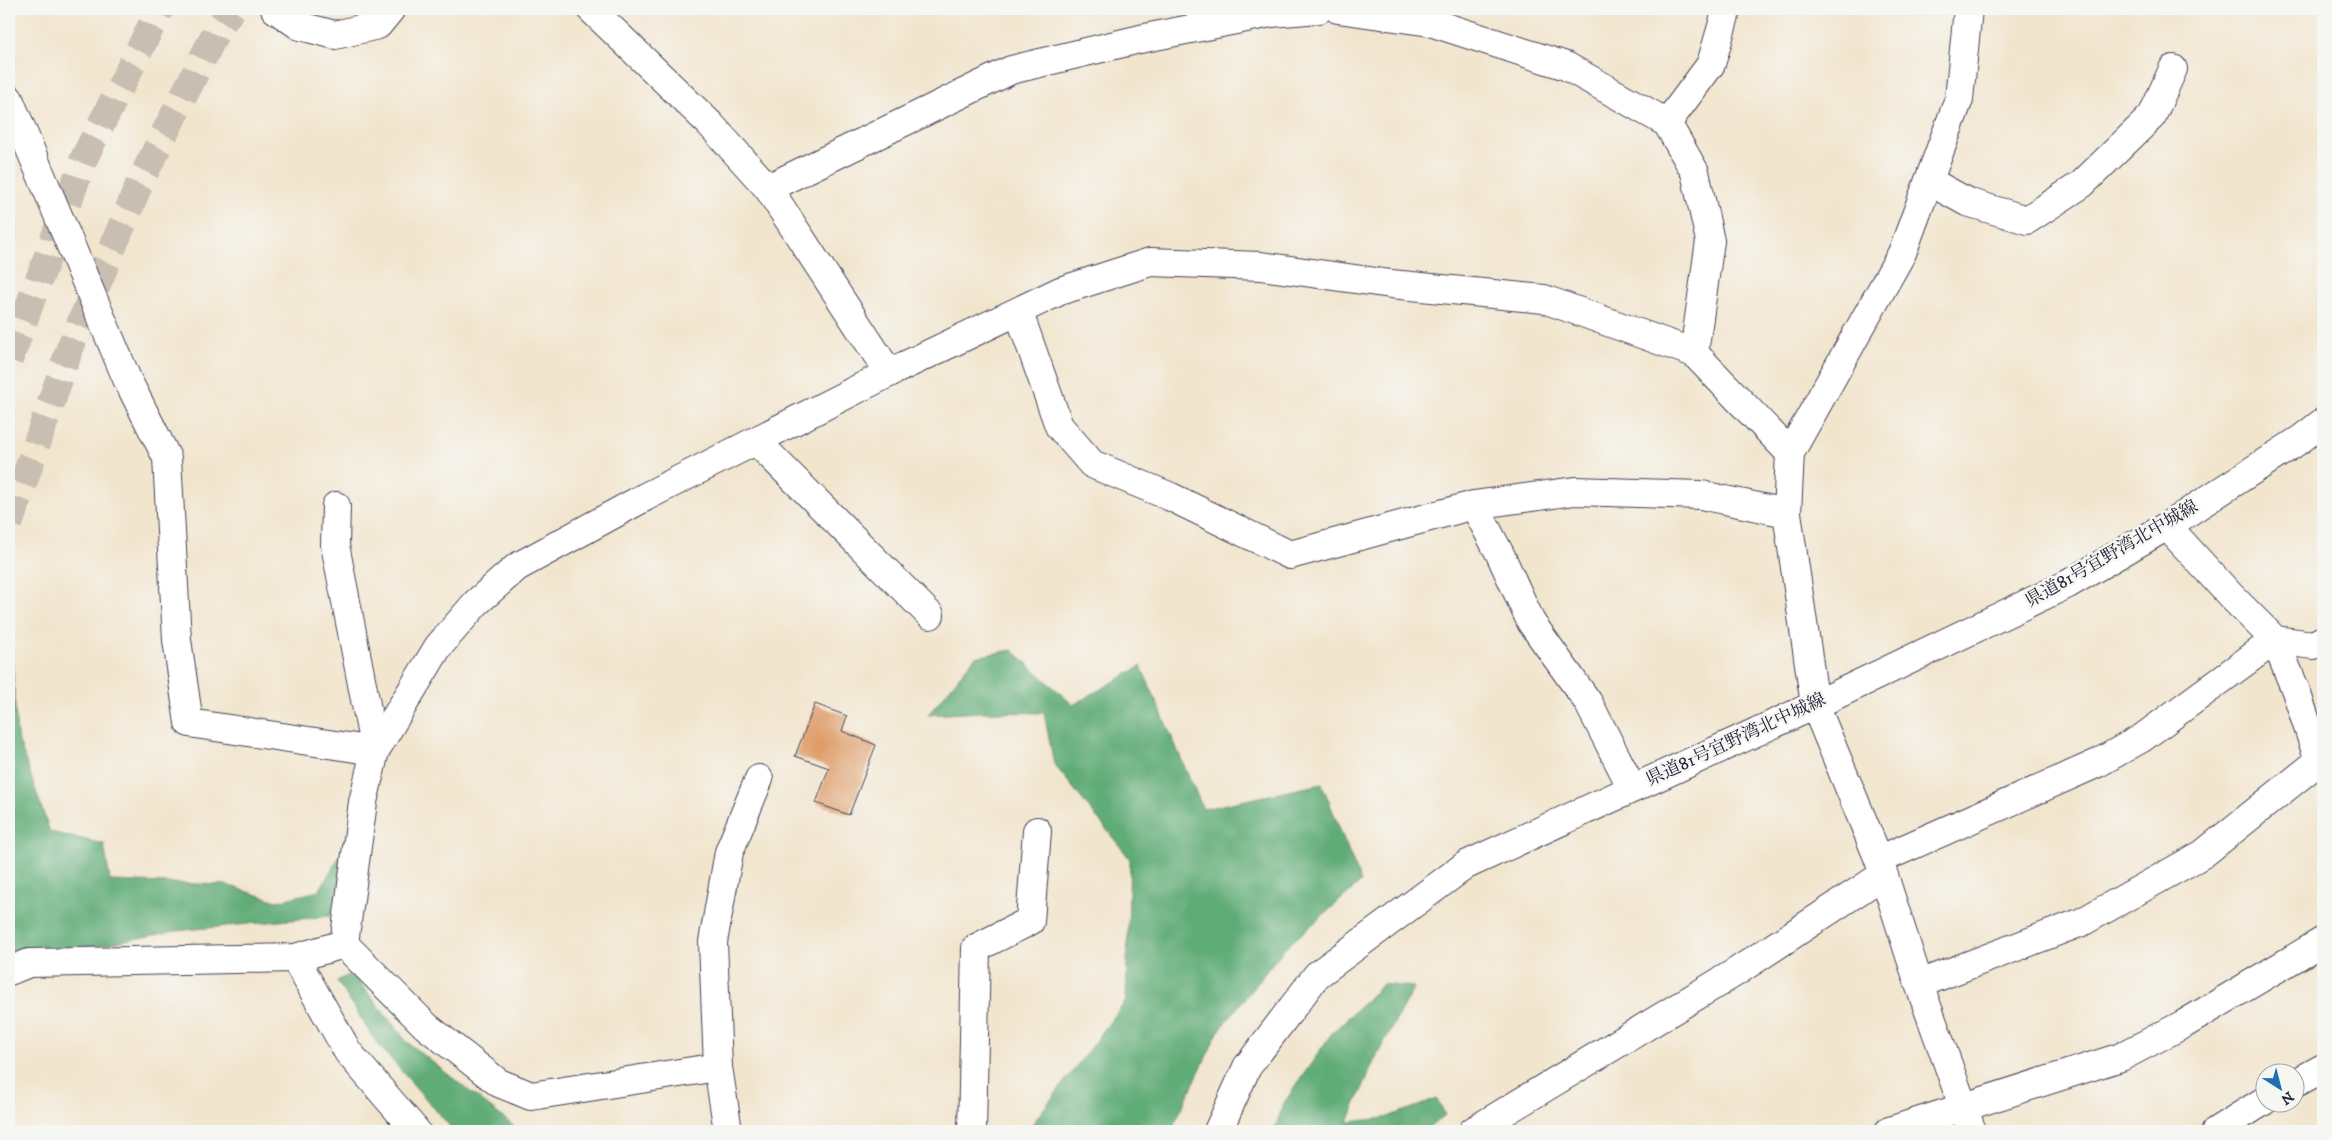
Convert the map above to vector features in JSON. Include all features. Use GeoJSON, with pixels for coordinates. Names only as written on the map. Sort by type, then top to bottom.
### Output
{"type":"FeatureCollection","features":[{"type":"Feature","properties":{"kind":"street"},"geometry":{"type":"LineString","coordinates":[[275,9],[300,26],[335,35],[378,25],[391,9]]}},
{"type":"Feature","properties":{"kind":"street"},"geometry":{"type":"LineString","coordinates":[[590,9],[710,124],[768,188],[889,374]]}},
{"type":"Feature","properties":{"kind":"street"},"geometry":{"type":"LineString","coordinates":[[768,188],[1011,70],[1140,39],[1271,13],[1319,9]]}},
{"type":"Feature","properties":{"kind":"street"},"geometry":{"type":"LineString","coordinates":[[1338,9],[1430,22],[1566,66],[1667,123],[1694,172],[1710,241],[1694,353]]}},
{"type":"Feature","properties":{"kind":"street"},"geometry":{"type":"LineString","coordinates":[[1667,123],[1712,64],[1727,9]]}},
{"type":"Feature","properties":{"kind":"street"},"geometry":{"type":"LineString","coordinates":[[1968,9],[1959,99],[1902,253],[1790,453],[1786,513],[1815,705],[1881,867],[1919,984],[1969,1119]]}},
{"type":"Feature","properties":{"kind":"street"},"geometry":{"type":"LineString","coordinates":[[1929,182],[1967,202],[2027,220],[2082,184],[2152,116],[2173,69]]}},
{"type":"Feature","properties":{"kind":"street"},"geometry":{"type":"LineString","coordinates":[[9,100],[127,379],[167,458],[177,640],[189,723],[375,751]]}},
{"type":"Feature","properties":{"kind":"street"},"geometry":{"type":"LineString","coordinates":[[344,944],[363,802],[375,751],[438,647],[476,603],[517,567],[645,497],[889,374],[1019,313],[1060,291],[1150,262],[1261,266],[1391,284],[1544,299],[1694,353],[1790,453]]}},
{"type":"Feature","properties":{"kind":"street"},"geometry":{"type":"LineString","coordinates":[[1019,313],[1059,426],[1092,464],[1171,497],[1290,555],[1474,505],[1575,491],[1701,495],[1786,513]]}},
{"type":"Feature","properties":{"kind":"street","name":"県道81号宜野湾北中城線"},"geometry":{"type":"LineString","coordinates":[[1218,1131],[1247,1067],[1317,975],[1466,865],[1815,705],[2068,584],[2167,526],[2301,440],[2323,422]]}},
{"type":"Feature","properties":{"kind":"street"},"geometry":{"type":"LineString","coordinates":[[757,442],[930,615]]}},
{"type":"Feature","properties":{"kind":"street"},"geometry":{"type":"LineString","coordinates":[[1474,505],[1500,554],[1531,622],[1588,702],[1632,788]]}},
{"type":"Feature","properties":{"kind":"street"},"geometry":{"type":"LineString","coordinates":[[336,506],[335,545],[375,751]]}},
{"type":"Feature","properties":{"kind":"street"},"geometry":{"type":"LineString","coordinates":[[1919,984],[2090,918],[2203,854],[2319,761],[2296,691],[2275,640],[2230,595],[2167,526]]}},
{"type":"Feature","properties":{"kind":"street"},"geometry":{"type":"LineString","coordinates":[[1473,1131],[1736,972],[1881,867],[2105,759],[2142,738],[2275,640],[2313,644],[2323,640]]}},
{"type":"Feature","properties":{"kind":"street"},"geometry":{"type":"LineString","coordinates":[[728,1131],[718,1067],[713,942],[729,852],[759,779]]}},
{"type":"Feature","properties":{"kind":"street"},"geometry":{"type":"LineString","coordinates":[[972,1131],[976,948],[1030,921],[1037,831]]}},
{"type":"Feature","properties":{"kind":"street"},"geometry":{"type":"LineString","coordinates":[[1889,1131],[1969,1119],[2121,1057],[2184,1024],[2323,941]]}},
{"type":"Feature","properties":{"kind":"street"},"geometry":{"type":"LineString","coordinates":[[9,971],[29,963],[294,958],[344,944]]}},
{"type":"Feature","properties":{"kind":"street"},"geometry":{"type":"LineString","coordinates":[[344,944],[426,1026],[499,1083],[531,1096],[718,1067]]}},
{"type":"Feature","properties":{"kind":"street"},"geometry":{"type":"LineString","coordinates":[[294,958],[348,1052],[416,1131]]}},
{"type":"Feature","properties":{"kind":"street"},"geometry":{"type":"LineString","coordinates":[[2304,1078],[2323,1068]]}},
{"type":"Feature","properties":{"kind":"street"},"geometry":{"type":"LineString","coordinates":[[2216,1131],[2254,1107]]}},
{"type":"Feature","properties":{"kind":"green space"},"geometry":{"type":"Polygon","coordinates":[[[9,615],[17,736],[50,832],[104,844],[110,881],[227,885],[277,901],[319,891],[340,855],[343,872],[331,916],[176,931],[95,946],[9,950],[9,615]]]}},
{"type":"Feature","properties":{"kind":"green space"},"geometry":{"type":"Polygon","coordinates":[[[1012,650],[1073,705],[1141,666],[1203,809],[1322,784],[1361,882],[1284,949],[1218,1032],[1171,1131],[1027,1131],[1126,1001],[1130,859],[1054,764],[1044,713],[982,712],[928,715],[975,657],[1012,650]]]}},
{"type":"Feature","properties":{"kind":"green space"},"geometry":{"type":"Polygon","coordinates":[[[352,973],[407,1042],[520,1131],[454,1131],[376,1042],[337,981],[352,973]]]}},
{"type":"Feature","properties":{"kind":"green space"},"geometry":{"type":"Polygon","coordinates":[[[1383,984],[1414,987],[1375,1059],[1348,1122],[1385,1118],[1437,1099],[1445,1115],[1425,1131],[1274,1131],[1284,1103],[1332,1033],[1383,984]]]}},
{"type":"Feature","properties":{"kind":"building"},"geometry":{"type":"Polygon","coordinates":[[[815,704],[847,716],[842,731],[876,745],[849,815],[816,803],[829,768],[795,756],[815,704]]]}},
{"type":"Feature","properties":{"kind":"tunnel"},"geometry":{"type":"LineString","coordinates":[[9,360],[85,156],[160,9]]}},
{"type":"Feature","properties":{"kind":"tunnel"},"geometry":{"type":"LineString","coordinates":[[9,524],[70,348],[142,178],[216,32],[232,9]]}}]}
